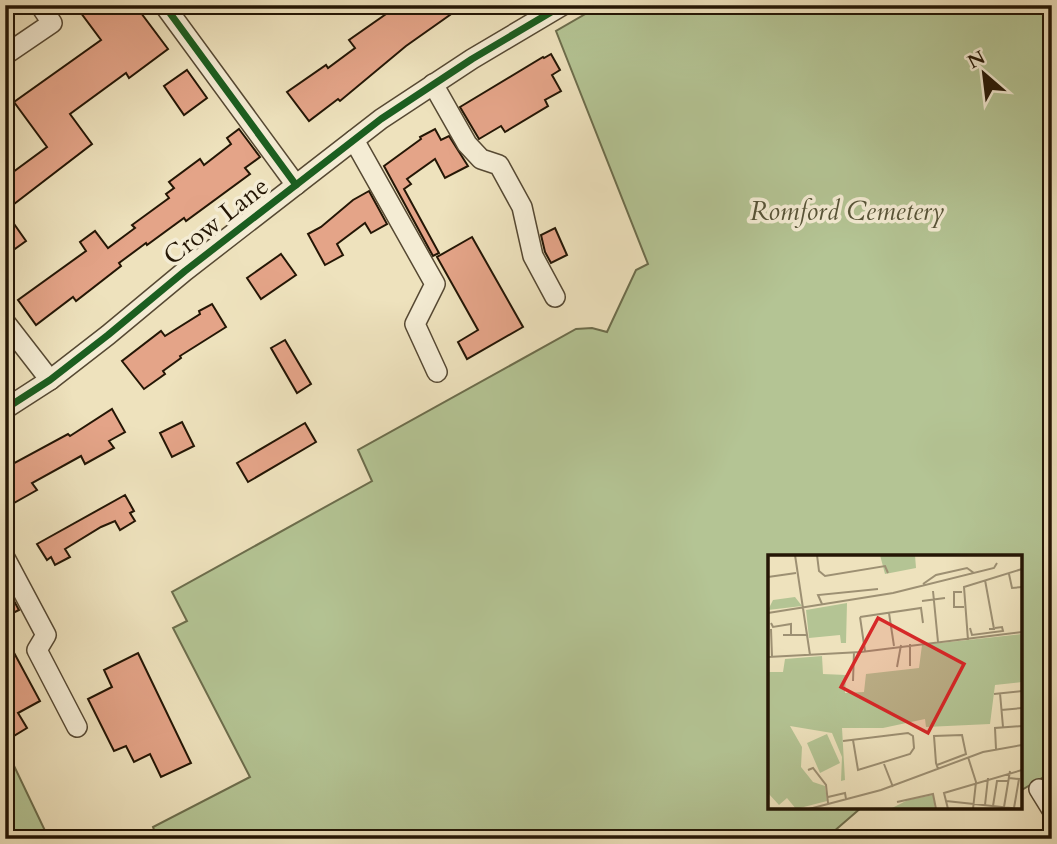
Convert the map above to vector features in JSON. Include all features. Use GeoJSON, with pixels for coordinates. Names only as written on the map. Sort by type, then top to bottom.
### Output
{"type":"FeatureCollection","features":[{"type":"Feature","properties":{"kind":"street"},"geometry":{"type":"LineString","coordinates":[[5,55],[52,23],[40,5]]}},
{"type":"Feature","properties":{"kind":"street"},"geometry":{"type":"LineString","coordinates":[[164,5],[296,185]]}},
{"type":"Feature","properties":{"kind":"street","name":"Crow Lane"},"geometry":{"type":"LineString","coordinates":[[5,409],[50,380],[354,140],[433,84],[563,5]]}},
{"type":"Feature","properties":{"kind":"street"},"geometry":{"type":"LineString","coordinates":[[433,84],[467,144],[481,159],[499,165],[522,207],[533,256],[555,297]]}},
{"type":"Feature","properties":{"kind":"street"},"geometry":{"type":"LineString","coordinates":[[354,140],[435,284],[415,324],[438,372]]}},
{"type":"Feature","properties":{"kind":"street"},"geometry":{"type":"LineString","coordinates":[[5,323],[50,380]]}},
{"type":"Feature","properties":{"kind":"street"},"geometry":{"type":"LineString","coordinates":[[5,558],[46,635],[37,650],[77,727]]}},
{"type":"Feature","properties":{"kind":"street"},"geometry":{"type":"LineString","coordinates":[[1039,789],[1052,810]]}},
{"type":"Feature","properties":{"kind":"green space","name":"Romford Cemetery"},"geometry":{"type":"Polygon","coordinates":[[[601,5],[1052,5],[1052,772],[1022,790],[1022,555],[768,555],[768,809],[860,809],[825,839],[149,839],[156,835],[153,827],[250,777],[173,628],[187,621],[172,592],[372,481],[358,450],[576,329],[592,328],[607,332],[636,270],[648,264],[556,31],[601,5]]]}},
{"type":"Feature","properties":{"kind":"green space"},"geometry":{"type":"Polygon","coordinates":[[[5,747],[49,839],[5,839],[5,747]]]}},
{"type":"Feature","properties":{"kind":"building"},"geometry":{"type":"Polygon","coordinates":[[[75,5],[135,5],[168,49],[129,78],[126,73],[70,114],[92,144],[5,211],[5,178],[47,147],[14,102],[101,40],[75,5]]]}},
{"type":"Feature","properties":{"kind":"building"},"geometry":{"type":"Polygon","coordinates":[[[399,5],[464,5],[406,46],[340,101],[338,99],[309,121],[287,92],[326,65],[328,68],[355,48],[349,40],[399,5]]]}},
{"type":"Feature","properties":{"kind":"building"},"geometry":{"type":"Polygon","coordinates":[[[551,54],[560,70],[552,75],[561,91],[545,100],[548,106],[505,132],[501,126],[479,139],[460,107],[551,54]]]}},
{"type":"Feature","properties":{"kind":"building"},"geometry":{"type":"Polygon","coordinates":[[[187,70],[207,98],[184,115],[164,86],[187,70]]]}},
{"type":"Feature","properties":{"kind":"building"},"geometry":{"type":"Polygon","coordinates":[[[239,129],[260,157],[245,168],[250,174],[186,221],[184,218],[147,245],[146,243],[76,301],[73,297],[36,325],[18,300],[86,251],[80,242],[95,231],[108,248],[135,228],[132,225],[169,198],[166,194],[174,188],[169,182],[200,159],[204,165],[231,144],[227,138],[239,129]]]}},
{"type":"Feature","properties":{"kind":"building"},"geometry":{"type":"Polygon","coordinates":[[[435,129],[441,140],[449,136],[468,166],[445,178],[435,159],[407,179],[411,184],[404,189],[439,253],[433,256],[384,166],[421,139],[420,137],[435,129]]]}},
{"type":"Feature","properties":{"kind":"building"},"geometry":{"type":"Polygon","coordinates":[[[369,191],[387,224],[371,233],[365,223],[337,244],[343,255],[325,265],[308,234],[369,191]]]}},
{"type":"Feature","properties":{"kind":"building"},"geometry":{"type":"Polygon","coordinates":[[[5,211],[26,241],[5,256],[5,211]]]}},
{"type":"Feature","properties":{"kind":"building"},"geometry":{"type":"Polygon","coordinates":[[[555,228],[567,255],[551,263],[541,235],[555,228]]]}},
{"type":"Feature","properties":{"kind":"building"},"geometry":{"type":"Polygon","coordinates":[[[472,237],[523,327],[467,359],[458,342],[478,330],[437,257],[472,237]]]}},
{"type":"Feature","properties":{"kind":"building"},"geometry":{"type":"Polygon","coordinates":[[[281,254],[296,275],[261,299],[247,278],[281,254]]]}},
{"type":"Feature","properties":{"kind":"building"},"geometry":{"type":"Polygon","coordinates":[[[212,304],[226,327],[180,356],[181,358],[163,371],[165,374],[144,389],[122,361],[161,331],[165,336],[212,304]]]}},
{"type":"Feature","properties":{"kind":"building"},"geometry":{"type":"Polygon","coordinates":[[[285,340],[311,384],[297,393],[271,348],[285,340]]]}},
{"type":"Feature","properties":{"kind":"building"},"geometry":{"type":"Polygon","coordinates":[[[112,409],[125,432],[109,441],[114,448],[85,464],[81,456],[32,483],[37,490],[5,508],[5,468],[68,434],[70,436],[112,409]]]}},
{"type":"Feature","properties":{"kind":"building"},"geometry":{"type":"Polygon","coordinates":[[[182,422],[194,446],[172,457],[160,433],[182,422]]]}},
{"type":"Feature","properties":{"kind":"building"},"geometry":{"type":"Polygon","coordinates":[[[305,423],[316,442],[248,482],[237,463],[305,423]]]}},
{"type":"Feature","properties":{"kind":"building"},"geometry":{"type":"Polygon","coordinates":[[[125,495],[134,511],[130,513],[135,521],[120,530],[115,521],[101,527],[65,549],[70,557],[55,565],[51,557],[47,560],[37,544],[125,495]]]}},
{"type":"Feature","properties":{"kind":"building"},"geometry":{"type":"Polygon","coordinates":[[[8,590],[19,610],[5,617],[5,592],[8,590]]]}},
{"type":"Feature","properties":{"kind":"building"},"geometry":{"type":"Polygon","coordinates":[[[5,636],[40,701],[18,713],[27,728],[12,737],[5,725],[5,636]]]}},
{"type":"Feature","properties":{"kind":"building"},"geometry":{"type":"Polygon","coordinates":[[[138,653],[191,763],[161,777],[150,754],[134,762],[126,746],[114,751],[88,699],[112,687],[104,670],[138,653]]]}},
{"type":"Feature","properties":{"kind":"cycle path"},"geometry":{"type":"LineString","coordinates":[[164,5],[296,185]]}},
{"type":"Feature","properties":{"kind":"cycle path"},"geometry":{"type":"LineString","coordinates":[[5,409],[50,380],[381,119],[472,59],[563,5]]}}]}
